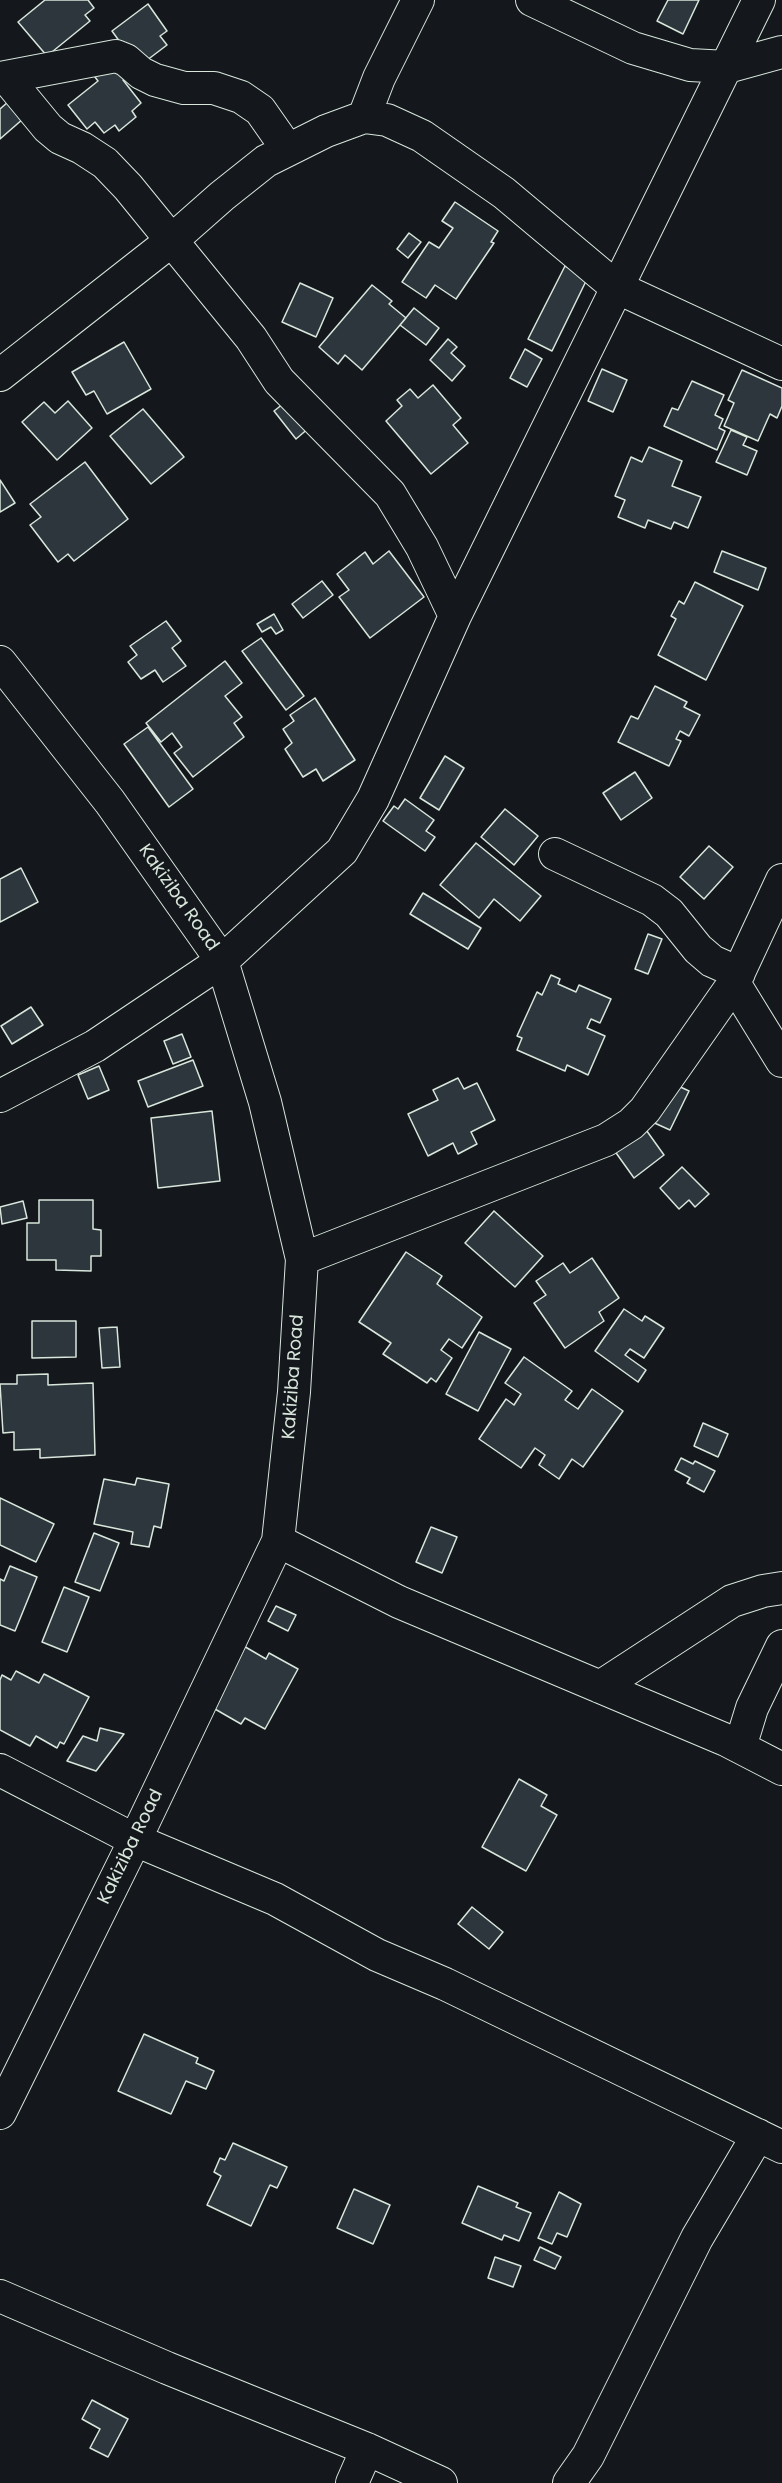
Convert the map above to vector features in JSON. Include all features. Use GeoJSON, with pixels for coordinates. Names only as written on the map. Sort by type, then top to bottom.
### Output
{"type":"FeatureCollection","features":[{"type":"Feature","properties":{"kind":"street"},"geometry":{"type":"LineString","coordinates":[[364,117],[379,78],[418,0]]}},
{"type":"Feature","properties":{"kind":"street"},"geometry":{"type":"LineString","coordinates":[[532,0],[633,48],[690,65],[727,67],[782,52]]}},
{"type":"Feature","properties":{"kind":"street"},"geometry":{"type":"LineString","coordinates":[[0,1096],[95,1046],[222,961],[342,850],[373,799],[455,616],[759,0]]}},
{"type":"Feature","properties":{"kind":"street"},"geometry":{"type":"LineString","coordinates":[[3,77],[116,56],[126,60],[141,73],[155,80],[184,88],[214,88],[241,97],[260,110],[288,150]]}},
{"type":"Feature","properties":{"kind":"street"},"geometry":{"type":"LineString","coordinates":[[3,77],[48,128],[60,138],[82,148],[105,163],[251,338],[279,381],[390,494],[422,547],[455,616]]}},
{"type":"Feature","properties":{"kind":"street"},"geometry":{"type":"LineString","coordinates":[[0,375],[171,242],[222,196],[266,161],[326,131],[364,117],[387,120],[423,136],[504,193],[616,287],[782,364]]}},
{"type":"Feature","properties":{"kind":"street","name":"Kakiziba Road"},"geometry":{"type":"LineString","coordinates":[[0,662],[110,802],[222,961],[266,1102],[302,1259],[294,1392],[278,1540],[135,1840],[0,2113]]}},
{"type":"Feature","properties":{"kind":"street"},"geometry":{"type":"LineString","coordinates":[[555,854],[652,900],[669,913],[698,949],[737,978],[782,1061]]}},
{"type":"Feature","properties":{"kind":"street"},"geometry":{"type":"LineString","coordinates":[[302,1259],[618,1133],[645,1110],[737,978],[782,880]]}},
{"type":"Feature","properties":{"kind":"street"},"geometry":{"type":"LineString","coordinates":[[278,1540],[399,1602],[740,1747],[782,1768]]}},
{"type":"Feature","properties":{"kind":"street"},"geometry":{"type":"LineString","coordinates":[[600,1688],[732,1601],[763,1591],[782,1588]]}},
{"type":"Feature","properties":{"kind":"street"},"geometry":{"type":"LineString","coordinates":[[740,1747],[752,1708],[782,1646]]}},
{"type":"Feature","properties":{"kind":"street"},"geometry":{"type":"LineString","coordinates":[[0,1770],[135,1840],[276,1899],[377,1955],[445,1984],[770,2141],[697,2238],[588,2456],[569,2483]]}},
{"type":"Feature","properties":{"kind":"street"},"geometry":{"type":"LineString","coordinates":[[0,2296],[167,2368],[367,2449],[441,2483]]}},
{"type":"Feature","properties":{"kind":"street"},"geometry":{"type":"LineString","coordinates":[[352,2483],[367,2449]]}},
{"type":"Feature","properties":{"kind":"building"},"geometry":{"type":"Polygon","coordinates":[[[45,0],[88,0],[94,8],[85,15],[90,21],[47,56],[18,22],[45,0]]]}},
{"type":"Feature","properties":{"kind":"building"},"geometry":{"type":"Polygon","coordinates":[[[668,0],[699,0],[683,34],[657,21],[668,0]]]}},
{"type":"Feature","properties":{"kind":"building"},"geometry":{"type":"Polygon","coordinates":[[[148,4],[167,31],[160,36],[167,45],[138,67],[112,31],[148,4]]]}},
{"type":"Feature","properties":{"kind":"building"},"geometry":{"type":"Polygon","coordinates":[[[119,59],[131,74],[123,80],[141,103],[132,111],[136,117],[119,131],[115,125],[104,133],[95,122],[87,129],[68,105],[98,81],[95,77],[119,59]]]}},
{"type":"Feature","properties":{"kind":"building"},"geometry":{"type":"Polygon","coordinates":[[[16,95],[31,112],[0,139],[0,109],[16,95]]]}},
{"type":"Feature","properties":{"kind":"building"},"geometry":{"type":"Polygon","coordinates":[[[455,202],[498,231],[491,242],[494,243],[456,299],[435,285],[426,298],[402,282],[429,242],[439,248],[453,228],[442,221],[455,202]]]}},
{"type":"Feature","properties":{"kind":"building"},"geometry":{"type":"Polygon","coordinates":[[[409,233],[421,242],[408,258],[397,249],[409,233]]]}},
{"type":"Feature","properties":{"kind":"building"},"geometry":{"type":"Polygon","coordinates":[[[565,266],[588,277],[552,351],[528,339],[565,266]]]}},
{"type":"Feature","properties":{"kind":"building"},"geometry":{"type":"Polygon","coordinates":[[[300,283],[333,298],[316,337],[282,322],[300,283]]]}},
{"type":"Feature","properties":{"kind":"building"},"geometry":{"type":"Polygon","coordinates":[[[372,285],[392,301],[389,304],[406,318],[362,370],[345,355],[338,364],[319,347],[372,285]]]}},
{"type":"Feature","properties":{"kind":"building"},"geometry":{"type":"Polygon","coordinates":[[[414,308],[439,328],[426,345],[400,325],[414,308]]]}},
{"type":"Feature","properties":{"kind":"building"},"geometry":{"type":"Polygon","coordinates":[[[448,339],[457,347],[451,353],[465,366],[452,381],[430,360],[448,339]]]}},
{"type":"Feature","properties":{"kind":"building"},"geometry":{"type":"Polygon","coordinates":[[[124,342],[151,389],[107,414],[94,391],[86,395],[72,372],[124,342]]]}},
{"type":"Feature","properties":{"kind":"building"},"geometry":{"type":"Polygon","coordinates":[[[525,349],[542,359],[527,387],[510,378],[525,349]]]}},
{"type":"Feature","properties":{"kind":"building"},"geometry":{"type":"Polygon","coordinates":[[[602,369],[627,380],[613,412],[588,401],[602,369]]]}},
{"type":"Feature","properties":{"kind":"building"},"geometry":{"type":"Polygon","coordinates":[[[742,370],[782,388],[782,406],[777,418],[770,414],[758,441],[724,426],[734,403],[728,400],[742,370]]]}},
{"type":"Feature","properties":{"kind":"building"},"geometry":{"type":"Polygon","coordinates":[[[692,381],[724,395],[715,415],[723,419],[719,428],[725,431],[717,450],[664,426],[672,408],[678,410],[692,381]]]}},
{"type":"Feature","properties":{"kind":"building"},"geometry":{"type":"Polygon","coordinates":[[[433,385],[461,418],[453,425],[468,443],[431,474],[386,421],[402,406],[397,400],[410,389],[418,398],[433,385]]]}},
{"type":"Feature","properties":{"kind":"building"},"geometry":{"type":"Polygon","coordinates":[[[288,400],[310,427],[296,439],[274,411],[288,400]]]}},
{"type":"Feature","properties":{"kind":"building"},"geometry":{"type":"Polygon","coordinates":[[[68,401],[92,428],[57,460],[22,422],[44,402],[55,413],[68,401]]]}},
{"type":"Feature","properties":{"kind":"building"},"geometry":{"type":"Polygon","coordinates":[[[143,409],[184,457],[151,484],[110,436],[143,409]]]}},
{"type":"Feature","properties":{"kind":"building"},"geometry":{"type":"Polygon","coordinates":[[[731,430],[747,437],[743,445],[757,451],[747,475],[716,462],[731,430]]]}},
{"type":"Feature","properties":{"kind":"building"},"geometry":{"type":"Polygon","coordinates":[[[649,447],[682,461],[672,486],[701,497],[688,528],[674,522],[671,529],[648,520],[645,528],[618,517],[625,500],[615,496],[631,457],[642,462],[649,447]]]}},
{"type":"Feature","properties":{"kind":"building"},"geometry":{"type":"Polygon","coordinates":[[[85,462],[128,519],[74,561],[68,554],[58,562],[30,525],[41,517],[30,504],[85,462]]]}},
{"type":"Feature","properties":{"kind":"building"},"geometry":{"type":"Polygon","coordinates":[[[0,480],[15,503],[0,512],[0,480]]]}},
{"type":"Feature","properties":{"kind":"building"},"geometry":{"type":"Polygon","coordinates":[[[389,551],[424,597],[370,638],[339,597],[349,590],[337,574],[365,552],[373,564],[389,551]]]}},
{"type":"Feature","properties":{"kind":"building"},"geometry":{"type":"Polygon","coordinates":[[[722,551],[766,568],[758,590],[714,572],[722,551]]]}},
{"type":"Feature","properties":{"kind":"building"},"geometry":{"type":"Polygon","coordinates":[[[322,581],[333,595],[303,618],[292,604],[322,581]]]}},
{"type":"Feature","properties":{"kind":"building"},"geometry":{"type":"Polygon","coordinates":[[[695,582],[743,606],[706,680],[658,655],[676,619],[671,616],[679,601],[684,604],[695,582]]]}},
{"type":"Feature","properties":{"kind":"building"},"geometry":{"type":"Polygon","coordinates":[[[274,614],[283,630],[276,634],[271,627],[262,632],[257,624],[274,614]]]}},
{"type":"Feature","properties":{"kind":"building"},"geometry":{"type":"Polygon","coordinates":[[[166,621],[181,641],[172,648],[186,666],[163,682],[155,670],[141,679],[128,662],[137,655],[130,646],[166,621]]]}},
{"type":"Feature","properties":{"kind":"building"},"geometry":{"type":"Polygon","coordinates":[[[261,638],[304,696],[286,710],[242,651],[261,638]]]}},
{"type":"Feature","properties":{"kind":"building"},"geometry":{"type":"Polygon","coordinates":[[[225,661],[242,683],[225,696],[242,717],[234,723],[244,737],[193,777],[174,753],[182,747],[172,733],[161,742],[146,723],[225,661]]]}},
{"type":"Feature","properties":{"kind":"building"},"geometry":{"type":"Polygon","coordinates":[[[655,686],[687,702],[684,707],[700,715],[689,736],[680,731],[676,739],[681,741],[669,766],[618,742],[631,716],[638,719],[655,686]]]}},
{"type":"Feature","properties":{"kind":"building"},"geometry":{"type":"Polygon","coordinates":[[[315,698],[355,760],[323,781],[316,769],[303,777],[285,749],[292,743],[283,729],[294,721],[290,715],[315,698]]]}},
{"type":"Feature","properties":{"kind":"building"},"geometry":{"type":"Polygon","coordinates":[[[148,727],[193,789],[169,807],[124,744],[148,727]]]}},
{"type":"Feature","properties":{"kind":"building"},"geometry":{"type":"Polygon","coordinates":[[[445,756],[464,768],[439,810],[420,798],[445,756]]]}},
{"type":"Feature","properties":{"kind":"building"},"geometry":{"type":"Polygon","coordinates":[[[635,772],[652,798],[621,820],[603,793],[635,772]]]}},
{"type":"Feature","properties":{"kind":"building"},"geometry":{"type":"Polygon","coordinates":[[[405,799],[434,820],[426,831],[435,837],[425,851],[383,821],[394,806],[398,809],[405,799]]]}},
{"type":"Feature","properties":{"kind":"building"},"geometry":{"type":"Polygon","coordinates":[[[505,809],[538,836],[514,865],[481,837],[505,809]]]}},
{"type":"Feature","properties":{"kind":"building"},"geometry":{"type":"Polygon","coordinates":[[[476,843],[541,896],[520,921],[494,899],[479,918],[440,885],[476,843]]]}},
{"type":"Feature","properties":{"kind":"building"},"geometry":{"type":"Polygon","coordinates":[[[709,846],[733,867],[704,899],[680,877],[709,846]]]}},
{"type":"Feature","properties":{"kind":"building"},"geometry":{"type":"Polygon","coordinates":[[[21,868],[38,902],[0,922],[0,879],[21,868]]]}},
{"type":"Feature","properties":{"kind":"building"},"geometry":{"type":"Polygon","coordinates":[[[423,893],[481,928],[468,949],[410,914],[423,893]]]}},
{"type":"Feature","properties":{"kind":"building"},"geometry":{"type":"Polygon","coordinates":[[[648,934],[662,939],[648,974],[635,969],[648,934]]]}},
{"type":"Feature","properties":{"kind":"building"},"geometry":{"type":"Polygon","coordinates":[[[551,975],[560,979],[558,984],[576,992],[579,985],[611,999],[600,1023],[591,1019],[587,1028],[605,1036],[588,1075],[567,1065],[565,1071],[517,1050],[522,1038],[517,1036],[537,992],[542,995],[551,975]]]}},
{"type":"Feature","properties":{"kind":"building"},"geometry":{"type":"Polygon","coordinates":[[[31,1007],[43,1025],[12,1044],[1,1026],[31,1007]]]}},
{"type":"Feature","properties":{"kind":"building"},"geometry":{"type":"Polygon","coordinates":[[[182,1034],[191,1057],[173,1064],[164,1041],[182,1034]]]}},
{"type":"Feature","properties":{"kind":"building"},"geometry":{"type":"Polygon","coordinates":[[[193,1060],[203,1086],[148,1107],[138,1081],[193,1060]]]}},
{"type":"Feature","properties":{"kind":"building"},"geometry":{"type":"Polygon","coordinates":[[[99,1066],[109,1090],[88,1099],[78,1075],[99,1066]]]}},
{"type":"Feature","properties":{"kind":"building"},"geometry":{"type":"Polygon","coordinates":[[[458,1078],[464,1089],[477,1083],[495,1120],[471,1132],[477,1144],[458,1154],[453,1143],[428,1156],[408,1114],[438,1100],[433,1090],[458,1078]]]}},
{"type":"Feature","properties":{"kind":"building"},"geometry":{"type":"Polygon","coordinates":[[[674,1084],[689,1091],[670,1130],[650,1121],[674,1084]]]}},
{"type":"Feature","properties":{"kind":"building"},"geometry":{"type":"Polygon","coordinates":[[[212,1111],[220,1181],[158,1188],[151,1118],[212,1111]]]}},
{"type":"Feature","properties":{"kind":"building"},"geometry":{"type":"Polygon","coordinates":[[[644,1127],[664,1155],[634,1178],[614,1150],[644,1127]]]}},
{"type":"Feature","properties":{"kind":"building"},"geometry":{"type":"Polygon","coordinates":[[[682,1167],[709,1194],[695,1207],[689,1200],[679,1209],[660,1188],[682,1167]]]}},
{"type":"Feature","properties":{"kind":"building"},"geometry":{"type":"Polygon","coordinates":[[[39,1200],[93,1200],[93,1229],[101,1230],[101,1256],[91,1256],[91,1271],[56,1270],[56,1260],[27,1260],[27,1223],[39,1223],[39,1200]]]}},
{"type":"Feature","properties":{"kind":"building"},"geometry":{"type":"Polygon","coordinates":[[[23,1201],[27,1218],[2,1224],[0,1207],[23,1201]]]}},
{"type":"Feature","properties":{"kind":"building"},"geometry":{"type":"Polygon","coordinates":[[[494,1211],[543,1256],[515,1287],[465,1243],[494,1211]]]}},
{"type":"Feature","properties":{"kind":"building"},"geometry":{"type":"Polygon","coordinates":[[[406,1252],[442,1276],[437,1284],[482,1317],[462,1348],[449,1339],[441,1350],[452,1358],[436,1382],[431,1378],[427,1383],[383,1354],[391,1343],[359,1322],[406,1252]]]}},
{"type":"Feature","properties":{"kind":"building"},"geometry":{"type":"Polygon","coordinates":[[[592,1258],[619,1298],[599,1312],[604,1321],[565,1348],[534,1303],[546,1295],[536,1281],[563,1263],[570,1273],[592,1258]]]}},
{"type":"Feature","properties":{"kind":"building"},"geometry":{"type":"Polygon","coordinates":[[[624,1309],[642,1321],[645,1316],[664,1328],[644,1358],[630,1349],[625,1355],[646,1370],[638,1382],[595,1351],[624,1309]]]}},
{"type":"Feature","properties":{"kind":"building"},"geometry":{"type":"Polygon","coordinates":[[[32,1321],[76,1321],[76,1357],[32,1358],[32,1321]]]}},
{"type":"Feature","properties":{"kind":"building"},"geometry":{"type":"Polygon","coordinates":[[[117,1327],[120,1367],[102,1368],[99,1328],[117,1327]]]}},
{"type":"Feature","properties":{"kind":"building"},"geometry":{"type":"Polygon","coordinates":[[[479,1332],[511,1349],[478,1411],[446,1394],[479,1332]]]}},
{"type":"Feature","properties":{"kind":"building"},"geometry":{"type":"Polygon","coordinates":[[[524,1357],[572,1391],[565,1400],[578,1409],[592,1389],[623,1411],[583,1467],[572,1459],[559,1479],[539,1465],[545,1455],[535,1448],[521,1468],[479,1439],[506,1399],[514,1405],[521,1394],[505,1383],[524,1357]]]}},
{"type":"Feature","properties":{"kind":"building"},"geometry":{"type":"Polygon","coordinates":[[[48,1374],[48,1385],[93,1383],[95,1455],[40,1458],[40,1449],[14,1450],[14,1432],[3,1433],[0,1384],[17,1384],[17,1375],[48,1374]]]}},
{"type":"Feature","properties":{"kind":"building"},"geometry":{"type":"Polygon","coordinates":[[[703,1423],[728,1434],[718,1457],[694,1446],[703,1423]]]}},
{"type":"Feature","properties":{"kind":"building"},"geometry":{"type":"Polygon","coordinates":[[[681,1458],[693,1464],[695,1461],[715,1471],[704,1492],[687,1483],[690,1478],[675,1470],[681,1458]]]}},
{"type":"Feature","properties":{"kind":"building"},"geometry":{"type":"Polygon","coordinates":[[[137,1478],[169,1484],[161,1528],[154,1526],[149,1547],[131,1544],[133,1532],[94,1524],[104,1479],[135,1485],[137,1478]]]}},
{"type":"Feature","properties":{"kind":"building"},"geometry":{"type":"Polygon","coordinates":[[[0,1498],[54,1524],[36,1562],[0,1545],[0,1498]]]}},
{"type":"Feature","properties":{"kind":"building"},"geometry":{"type":"Polygon","coordinates":[[[431,1527],[457,1537],[442,1573],[416,1562],[431,1527]]]}},
{"type":"Feature","properties":{"kind":"building"},"geometry":{"type":"Polygon","coordinates":[[[94,1533],[119,1543],[100,1591],[75,1582],[94,1533]]]}},
{"type":"Feature","properties":{"kind":"building"},"geometry":{"type":"Polygon","coordinates":[[[10,1566],[37,1577],[15,1631],[0,1625],[0,1579],[4,1581],[10,1566]]]}},
{"type":"Feature","properties":{"kind":"building"},"geometry":{"type":"Polygon","coordinates":[[[64,1587],[89,1597],[67,1652],[42,1642],[64,1587]]]}},
{"type":"Feature","properties":{"kind":"building"},"geometry":{"type":"Polygon","coordinates":[[[276,1606],[296,1615],[288,1631],[268,1621],[276,1606]]]}},
{"type":"Feature","properties":{"kind":"building"},"geometry":{"type":"Polygon","coordinates":[[[242,1645],[266,1659],[269,1653],[298,1669],[265,1729],[245,1718],[241,1724],[208,1705],[242,1645]]]}},
{"type":"Feature","properties":{"kind":"building"},"geometry":{"type":"Polygon","coordinates":[[[16,1671],[39,1683],[44,1674],[89,1697],[64,1744],[60,1742],[57,1748],[36,1736],[30,1746],[0,1730],[0,1680],[2,1675],[11,1680],[16,1671]]]}},
{"type":"Feature","properties":{"kind":"building"},"geometry":{"type":"Polygon","coordinates":[[[100,1728],[124,1734],[96,1771],[67,1761],[83,1736],[97,1741],[100,1728]]]}},
{"type":"Feature","properties":{"kind":"building"},"geometry":{"type":"Polygon","coordinates":[[[519,1779],[547,1795],[541,1806],[557,1815],[526,1871],[482,1847],[519,1779]]]}},
{"type":"Feature","properties":{"kind":"building"},"geometry":{"type":"Polygon","coordinates":[[[472,1907],[503,1932],[489,1949],[458,1924],[472,1907]]]}},
{"type":"Feature","properties":{"kind":"building"},"geometry":{"type":"Polygon","coordinates":[[[144,2034],[198,2058],[196,2063],[214,2071],[206,2089],[186,2081],[171,2114],[118,2091],[144,2034]]]}},
{"type":"Feature","properties":{"kind":"building"},"geometry":{"type":"Polygon","coordinates":[[[233,2143],[287,2167],[277,2188],[270,2185],[251,2226],[207,2205],[221,2176],[214,2172],[220,2158],[225,2160],[233,2143]]]}},
{"type":"Feature","properties":{"kind":"building"},"geometry":{"type":"Polygon","coordinates":[[[478,2186],[518,2203],[516,2207],[531,2213],[519,2241],[504,2235],[502,2240],[462,2223],[478,2186]]]}},
{"type":"Feature","properties":{"kind":"building"},"geometry":{"type":"Polygon","coordinates":[[[354,2189],[390,2205],[373,2244],[337,2228],[354,2189]]]}},
{"type":"Feature","properties":{"kind":"building"},"geometry":{"type":"Polygon","coordinates":[[[559,2192],[581,2204],[567,2237],[557,2233],[552,2244],[538,2238],[559,2192]]]}},
{"type":"Feature","properties":{"kind":"building"},"geometry":{"type":"Polygon","coordinates":[[[540,2247],[561,2257],[555,2269],[534,2260],[540,2247]]]}},
{"type":"Feature","properties":{"kind":"building"},"geometry":{"type":"Polygon","coordinates":[[[495,2257],[521,2266],[513,2287],[488,2278],[495,2257]]]}},
{"type":"Feature","properties":{"kind":"building"},"geometry":{"type":"Polygon","coordinates":[[[92,2400],[128,2419],[108,2457],[90,2448],[100,2429],[82,2419],[92,2400]]]}}]}
